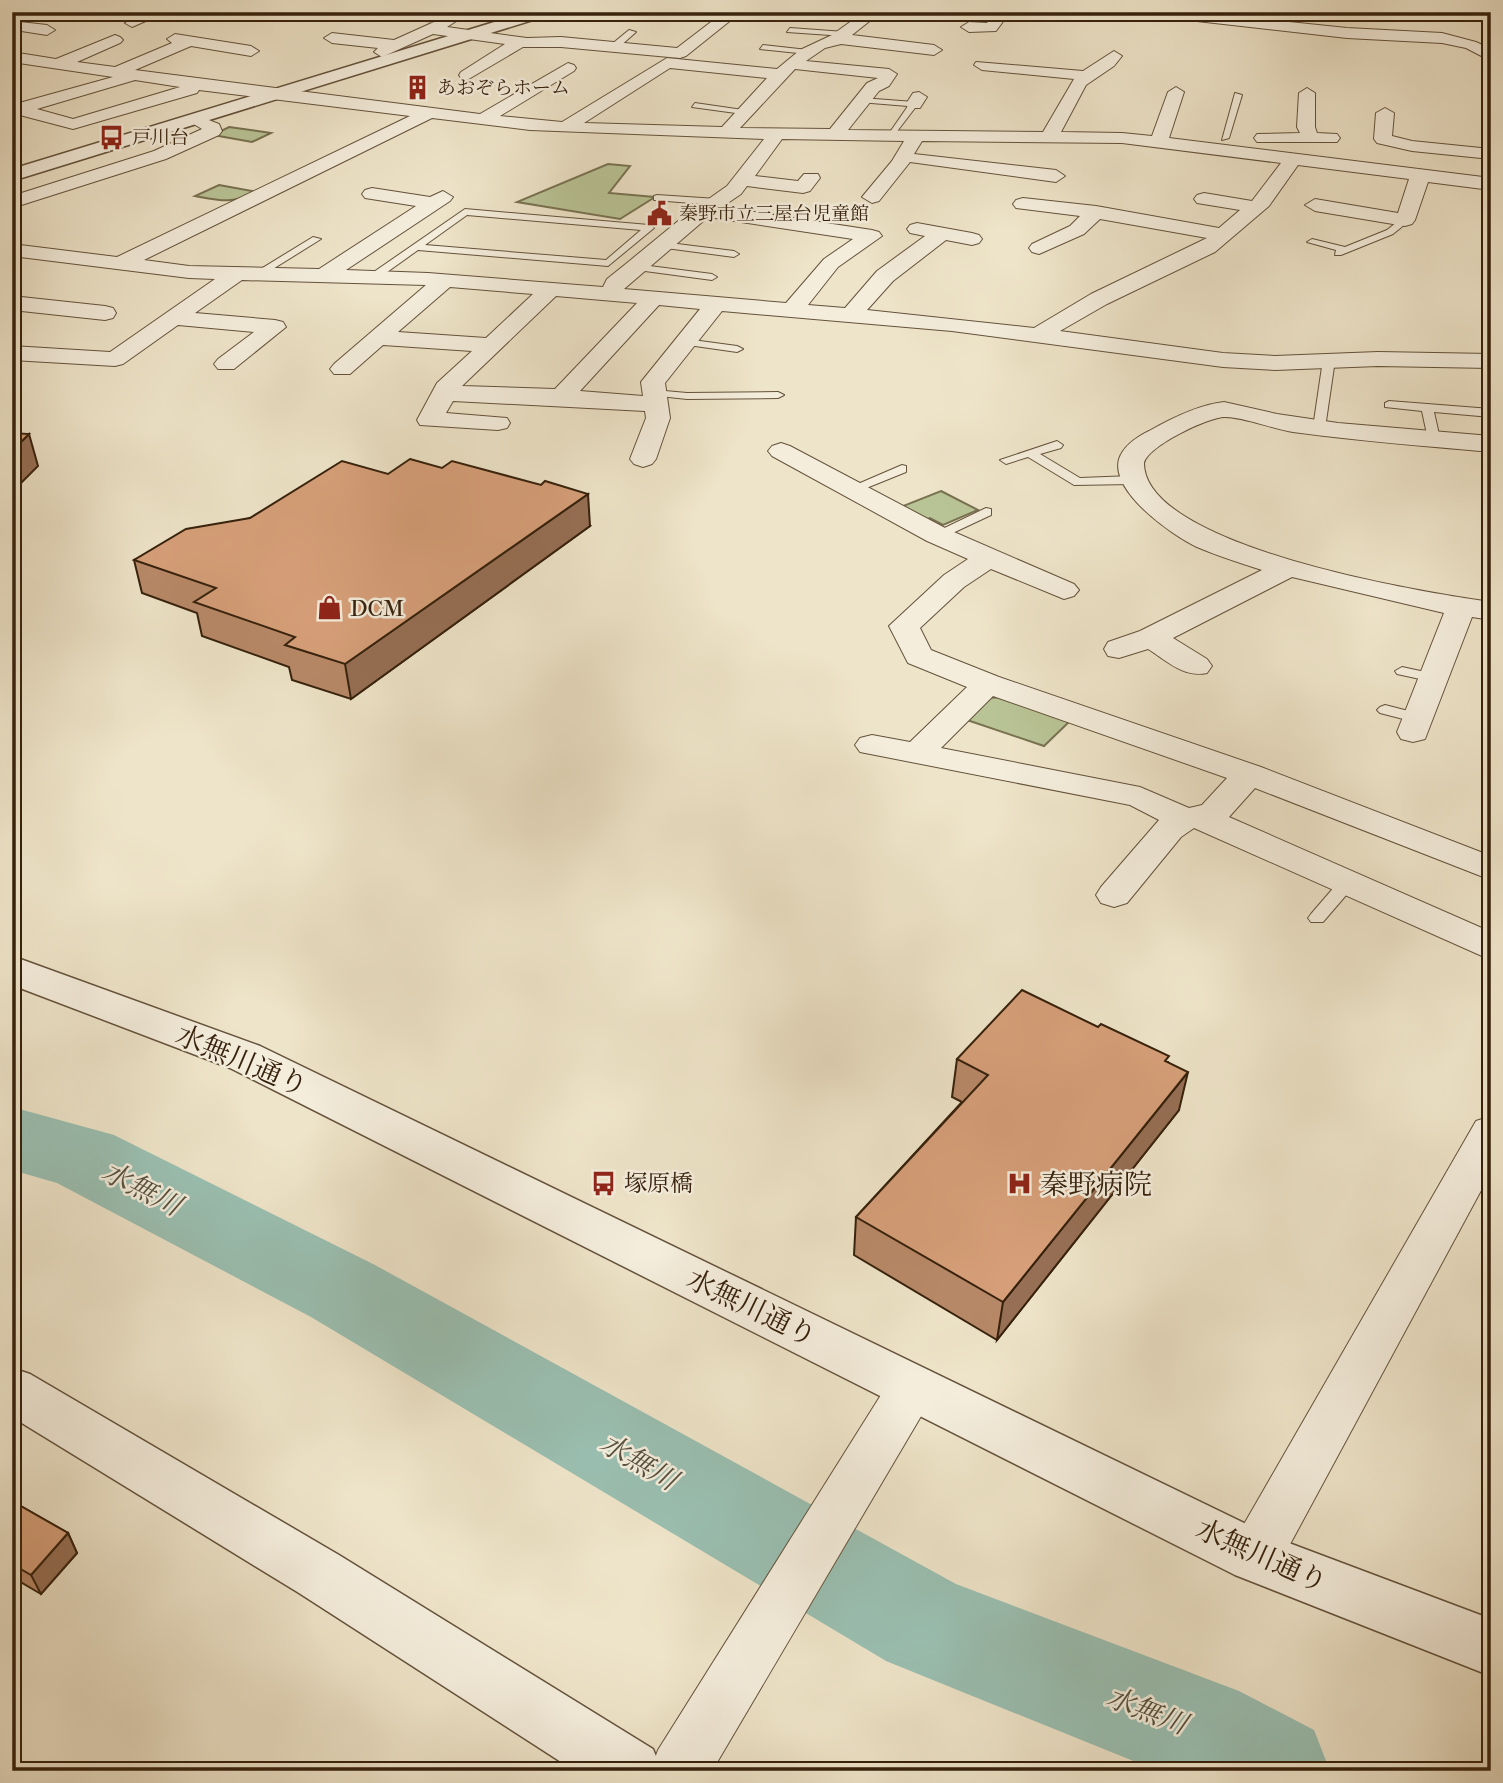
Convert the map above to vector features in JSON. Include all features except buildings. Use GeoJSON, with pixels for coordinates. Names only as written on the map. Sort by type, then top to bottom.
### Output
{"type":"FeatureCollection","features":[{"type":"Feature","properties":{"kind":"street"},"geometry":{"type":"LineString","coordinates":[[132,23],[159,12]]}},
{"type":"Feature","properties":{"kind":"street"},"geometry":{"type":"LineString","coordinates":[[390,12],[458,16]]}},
{"type":"Feature","properties":{"kind":"street"},"geometry":{"type":"LineString","coordinates":[[12,175],[544,12]]}},
{"type":"Feature","properties":{"kind":"street"},"geometry":{"type":"LineString","coordinates":[[431,29],[520,42],[561,42],[680,53],[734,12]]}},
{"type":"Feature","properties":{"kind":"street"},"geometry":{"type":"LineString","coordinates":[[728,131],[743,112],[787,69],[820,44],[841,37],[874,12]]}},
{"type":"Feature","properties":{"kind":"street"},"geometry":{"type":"LineString","coordinates":[[969,27],[991,28],[1003,12]]}},
{"type":"Feature","properties":{"kind":"street"},"geometry":{"type":"LineString","coordinates":[[1088,12],[1188,16],[1347,33],[1442,38],[1471,45],[1491,55]]}},
{"type":"Feature","properties":{"kind":"street"},"geometry":{"type":"LineString","coordinates":[[332,38],[389,48],[458,16]]}},
{"type":"Feature","properties":{"kind":"street"},"geometry":{"type":"LineString","coordinates":[[561,42],[583,26]]}},
{"type":"Feature","properties":{"kind":"street"},"geometry":{"type":"LineString","coordinates":[[841,37],[923,46]]}},
{"type":"Feature","properties":{"kind":"street"},"geometry":{"type":"LineString","coordinates":[[38,76],[123,41],[89,38]]}},
{"type":"Feature","properties":{"kind":"street"},"geometry":{"type":"LineString","coordinates":[[115,73],[182,40],[245,50],[263,40]]}},
{"type":"Feature","properties":{"kind":"street"},"geometry":{"type":"LineString","coordinates":[[467,75],[520,42]]}},
{"type":"Feature","properties":{"kind":"street"},"geometry":{"type":"LineString","coordinates":[[990,66],[1009,52]]}},
{"type":"Feature","properties":{"kind":"street"},"geometry":{"type":"LineString","coordinates":[[1049,136],[1060,120],[1061,110],[1087,76],[1111,61],[1114,56]]}},
{"type":"Feature","properties":{"kind":"street"},"geometry":{"type":"LineString","coordinates":[[12,57],[201,86],[566,127],[777,134],[1153,139],[1331,138]]}},
{"type":"Feature","properties":{"kind":"street"},"geometry":{"type":"LineString","coordinates":[[566,127],[667,63],[890,74],[883,83],[873,87],[835,134]]}},
{"type":"Feature","properties":{"kind":"street"},"geometry":{"type":"LineString","coordinates":[[990,66],[1087,76]]}},
{"type":"Feature","properties":{"kind":"street"},"geometry":{"type":"LineString","coordinates":[[483,119],[568,68]]}},
{"type":"Feature","properties":{"kind":"street"},"geometry":{"type":"LineString","coordinates":[[15,110],[135,76]]}},
{"type":"Feature","properties":{"kind":"street"},"geometry":{"type":"LineString","coordinates":[[15,110],[73,124],[201,86]]}},
{"type":"Feature","properties":{"kind":"street"},"geometry":{"type":"LineString","coordinates":[[1153,139],[1176,92]]}},
{"type":"Feature","properties":{"kind":"street"},"geometry":{"type":"LineString","coordinates":[[1307,93],[1307,127],[1311,138]]}},
{"type":"Feature","properties":{"kind":"street"},"geometry":{"type":"LineString","coordinates":[[1150,108],[1170,109]]}},
{"type":"Feature","properties":{"kind":"street"},"geometry":{"type":"LineString","coordinates":[[1366,111],[1405,115]]}},
{"type":"Feature","properties":{"kind":"street"},"geometry":{"type":"LineString","coordinates":[[119,265],[429,113]]}},
{"type":"Feature","properties":{"kind":"street"},"geometry":{"type":"LineString","coordinates":[[1385,113],[1383,139],[1412,146],[1491,155]]}},
{"type":"Feature","properties":{"kind":"street"},"geometry":{"type":"LineString","coordinates":[[12,202],[160,155],[213,131],[214,128],[196,120]]}},
{"type":"Feature","properties":{"kind":"street"},"geometry":{"type":"LineString","coordinates":[[610,296],[615,284],[634,267],[745,180],[777,134]]}},
{"type":"Feature","properties":{"kind":"street"},"geometry":{"type":"LineString","coordinates":[[872,197],[900,163],[916,135]]}},
{"type":"Feature","properties":{"kind":"street"},"geometry":{"type":"LineString","coordinates":[[1003,220],[1065,166],[1093,137]]}},
{"type":"Feature","properties":{"kind":"street"},"geometry":{"type":"LineString","coordinates":[[1153,139],[1413,180]]}},
{"type":"Feature","properties":{"kind":"street"},"geometry":{"type":"LineString","coordinates":[[1315,205],[1405,220],[1413,180],[1412,146]]}},
{"type":"Feature","properties":{"kind":"street"},"geometry":{"type":"LineString","coordinates":[[917,159],[1065,166]]}},
{"type":"Feature","properties":{"kind":"street"},"geometry":{"type":"LineString","coordinates":[[1038,335],[1099,299],[1208,248],[1256,207],[1292,161]]}},
{"type":"Feature","properties":{"kind":"street"},"geometry":{"type":"LineString","coordinates":[[745,180],[803,187],[811,178]]}},
{"type":"Feature","properties":{"kind":"street"},"geometry":{"type":"LineString","coordinates":[[1328,181],[1413,180],[1491,184]]}},
{"type":"Feature","properties":{"kind":"street"},"geometry":{"type":"LineString","coordinates":[[323,276],[380,230],[438,200],[372,194]]}},
{"type":"Feature","properties":{"kind":"street"},"geometry":{"type":"LineString","coordinates":[[1204,199],[1256,207]]}},
{"type":"Feature","properties":{"kind":"street"},"geometry":{"type":"LineString","coordinates":[[205,202],[236,207]]}},
{"type":"Feature","properties":{"kind":"street"},"geometry":{"type":"LineString","coordinates":[[1023,204],[1096,212],[1223,235]]}},
{"type":"Feature","properties":{"kind":"street"},"geometry":{"type":"LineString","coordinates":[[712,207],[872,236],[831,263],[791,311]]}},
{"type":"Feature","properties":{"kind":"street"},"geometry":{"type":"LineString","coordinates":[[1039,248],[1077,230],[1096,212]]}},
{"type":"Feature","properties":{"kind":"street"},"geometry":{"type":"LineString","coordinates":[[916,229],[972,239]]}},
{"type":"Feature","properties":{"kind":"street"},"geometry":{"type":"LineString","coordinates":[[851,316],[885,276],[941,234]]}},
{"type":"Feature","properties":{"kind":"street"},"geometry":{"type":"LineString","coordinates":[[12,250],[119,265],[246,274],[444,281],[952,324],[1223,360],[1275,363],[1329,360],[1491,361]]}},
{"type":"Feature","properties":{"kind":"street"},"geometry":{"type":"LineString","coordinates":[[12,297],[77,259]]}},
{"type":"Feature","properties":{"kind":"street"},"geometry":{"type":"LineString","coordinates":[[12,353],[115,359],[246,274]]}},
{"type":"Feature","properties":{"kind":"street"},"geometry":{"type":"LineString","coordinates":[[342,369],[444,281]]}},
{"type":"Feature","properties":{"kind":"street"},"geometry":{"type":"LineString","coordinates":[[429,420],[446,394],[446,388],[550,290]]}},
{"type":"Feature","properties":{"kind":"street"},"geometry":{"type":"LineString","coordinates":[[561,397],[652,300]]}},
{"type":"Feature","properties":{"kind":"street"},"geometry":{"type":"LineString","coordinates":[[12,303],[76,315],[105,313]]}},
{"type":"Feature","properties":{"kind":"street"},"geometry":{"type":"LineString","coordinates":[[643,460],[659,418],[653,382],[715,305]]}},
{"type":"Feature","properties":{"kind":"street"},"geometry":{"type":"LineString","coordinates":[[175,318],[275,327],[226,364]]}},
{"type":"Feature","properties":{"kind":"street"},"geometry":{"type":"LineString","coordinates":[[378,338],[492,345]]}},
{"type":"Feature","properties":{"kind":"street"},"geometry":{"type":"LineString","coordinates":[[446,394],[655,399]]}},
{"type":"Feature","properties":{"kind":"street"},"geometry":{"type":"LineString","coordinates":[[1416,725],[1434,678],[1476,609],[1400,596],[1253,560],[1192,534],[1148,499],[1132,480],[1132,459],[1141,445],[1216,410],[1231,409],[1265,419],[1319,428],[1491,444]]}},
{"type":"Feature","properties":{"kind":"street"},"geometry":{"type":"LineString","coordinates":[[401,420],[498,423]]}},
{"type":"Feature","properties":{"kind":"street"},"geometry":{"type":"LineString","coordinates":[[781,451],[937,535],[1063,590]]}},
{"type":"Feature","properties":{"kind":"street"},"geometry":{"type":"LineString","coordinates":[[990,558],[954,581],[904,626],[919,656],[988,684],[1249,774],[1491,869]]}},
{"type":"Feature","properties":{"kind":"street"},"geometry":{"type":"LineString","coordinates":[[1119,649],[1151,637],[1288,568]]}},
{"type":"Feature","properties":{"kind":"street"},"geometry":{"type":"LineString","coordinates":[[1151,637],[1196,666]]}},
{"type":"Feature","properties":{"kind":"street"},"geometry":{"type":"LineString","coordinates":[[919,752],[988,684]]}},
{"type":"Feature","properties":{"kind":"street"},"geometry":{"type":"LineString","coordinates":[[872,744],[1140,797],[1348,882],[1491,947]]}},
{"type":"Feature","properties":{"kind":"street"},"geometry":{"type":"LineString","coordinates":[[1114,895],[1170,829],[1191,818],[1213,814],[1249,774]]}},
{"type":"Feature","properties":{"kind":"street","name":"水無川通り"},"geometry":{"type":"LineString","coordinates":[[12,970],[245,1057],[1255,1556],[1491,1648]]}},
{"type":"Feature","properties":{"kind":"street"},"geometry":{"type":"LineString","coordinates":[[1255,1556],[1491,1132]]}},
{"type":"Feature","properties":{"kind":"street"},"geometry":{"type":"LineString","coordinates":[[679,1771],[913,1386]]}},
{"type":"Feature","properties":{"kind":"street"},"geometry":{"type":"LineString","coordinates":[[12,1390],[319,1574],[631,1771]]}},
{"type":"Feature","properties":{"kind":"lane"},"geometry":{"type":"LineString","coordinates":[[790,30],[841,37]]}},
{"type":"Feature","properties":{"kind":"lane"},"geometry":{"type":"LineString","coordinates":[[615,46],[632,32]]}},
{"type":"Feature","properties":{"kind":"lane"},"geometry":{"type":"LineString","coordinates":[[762,47],[808,52]]}},
{"type":"Feature","properties":{"kind":"lane"},"geometry":{"type":"LineString","coordinates":[[1225,138],[1238,95]]}},
{"type":"Feature","properties":{"kind":"lane"},"geometry":{"type":"LineString","coordinates":[[862,100],[916,101],[891,135]]}},
{"type":"Feature","properties":{"kind":"lane"},"geometry":{"type":"LineString","coordinates":[[695,105],[743,112]]}},
{"type":"Feature","properties":{"kind":"lane"},"geometry":{"type":"LineString","coordinates":[[657,198],[712,207]]}},
{"type":"Feature","properties":{"kind":"lane"},"geometry":{"type":"LineString","coordinates":[[372,278],[403,256],[414,248],[424,241],[445,226],[466,212],[649,228],[608,263],[457,251],[443,249],[429,248],[415,247]]}},
{"type":"Feature","properties":{"kind":"lane"},"geometry":{"type":"LineString","coordinates":[[1312,242],[1342,251],[1390,232],[1405,220]]}},
{"type":"Feature","properties":{"kind":"lane"},"geometry":{"type":"LineString","coordinates":[[246,274],[316,239]]}},
{"type":"Feature","properties":{"kind":"lane"},"geometry":{"type":"LineString","coordinates":[[661,245],[734,254]]}},
{"type":"Feature","properties":{"kind":"lane"},"geometry":{"type":"LineString","coordinates":[[634,267],[712,277]]}},
{"type":"Feature","properties":{"kind":"lane"},"geometry":{"type":"LineString","coordinates":[[685,342],[737,349]]}},
{"type":"Feature","properties":{"kind":"lane"},"geometry":{"type":"LineString","coordinates":[[1319,428],[1329,360]]}},
{"type":"Feature","properties":{"kind":"lane"},"geometry":{"type":"LineString","coordinates":[[655,399],[778,395]]}},
{"type":"Feature","properties":{"kind":"lane"},"geometry":{"type":"LineString","coordinates":[[1389,405],[1491,413]]}},
{"type":"Feature","properties":{"kind":"lane"},"geometry":{"type":"LineString","coordinates":[[1427,408],[1434,439]]}},
{"type":"Feature","properties":{"kind":"lane"},"geometry":{"type":"LineString","coordinates":[[1006,460],[1057,445]]}},
{"type":"Feature","properties":{"kind":"lane"},"geometry":{"type":"LineString","coordinates":[[1030,453],[1078,482],[1132,480]]}},
{"type":"Feature","properties":{"kind":"lane"},"geometry":{"type":"LineString","coordinates":[[850,490],[902,470]]}},
{"type":"Feature","properties":{"kind":"lane"},"geometry":{"type":"LineString","coordinates":[[937,535],[986,512]]}},
{"type":"Feature","properties":{"kind":"lane"},"geometry":{"type":"LineString","coordinates":[[1402,671],[1434,678]]}},
{"type":"Feature","properties":{"kind":"lane"},"geometry":{"type":"LineString","coordinates":[[1385,710],[1416,725]]}},
{"type":"Feature","properties":{"kind":"lane"},"geometry":{"type":"LineString","coordinates":[[1317,918],[1348,882]]}},
{"type":"Feature","properties":{"kind":"green space"},"geometry":{"type":"Polygon","coordinates":[[[229,127],[271,133],[252,142],[213,135],[229,127]]]}},
{"type":"Feature","properties":{"kind":"green space"},"geometry":{"type":"Polygon","coordinates":[[[608,164],[630,166],[609,193],[655,197],[620,219],[517,202],[608,164]]]}},
{"type":"Feature","properties":{"kind":"green space"},"geometry":{"type":"Polygon","coordinates":[[[219,185],[257,192],[227,200],[195,196],[219,185]]]}},
{"type":"Feature","properties":{"kind":"green space"},"geometry":{"type":"Polygon","coordinates":[[[941,491],[978,510],[943,525],[930,518],[923,521],[898,508],[941,491]]]}},
{"type":"Feature","properties":{"kind":"green space"},"geometry":{"type":"Polygon","coordinates":[[[1004,697],[1071,720],[1044,746],[967,720],[987,698],[1004,697]]]}},
{"type":"Feature","properties":{"kind":"waterway","name":"水無川"},"geometry":{"type":"LineString","coordinates":[[12,1138],[84,1158],[343,1291],[924,1624],[1199,1731],[1273,1771]]}},
{"type":"Feature","properties":{"kind":"place","name":"あおぞらホーム"},"geometry":{"type":"Point","coordinates":[417,87]}},
{"type":"Feature","properties":{"kind":"place","name":"戸川台"},"geometry":{"type":"Point","coordinates":[112,137]}},
{"type":"Feature","properties":{"kind":"place","name":"秦野市立三屋台児童館"},"geometry":{"type":"Point","coordinates":[659,213]}},
{"type":"Feature","properties":{"kind":"place","name":"DCM"},"geometry":{"type":"Point","coordinates":[330,608]}},
{"type":"Feature","properties":{"kind":"place","name":"塚原橋"},"geometry":{"type":"Point","coordinates":[604,1183]}},
{"type":"Feature","properties":{"kind":"place","name":"秦野病院"},"geometry":{"type":"Point","coordinates":[1020,1184]}}]}
